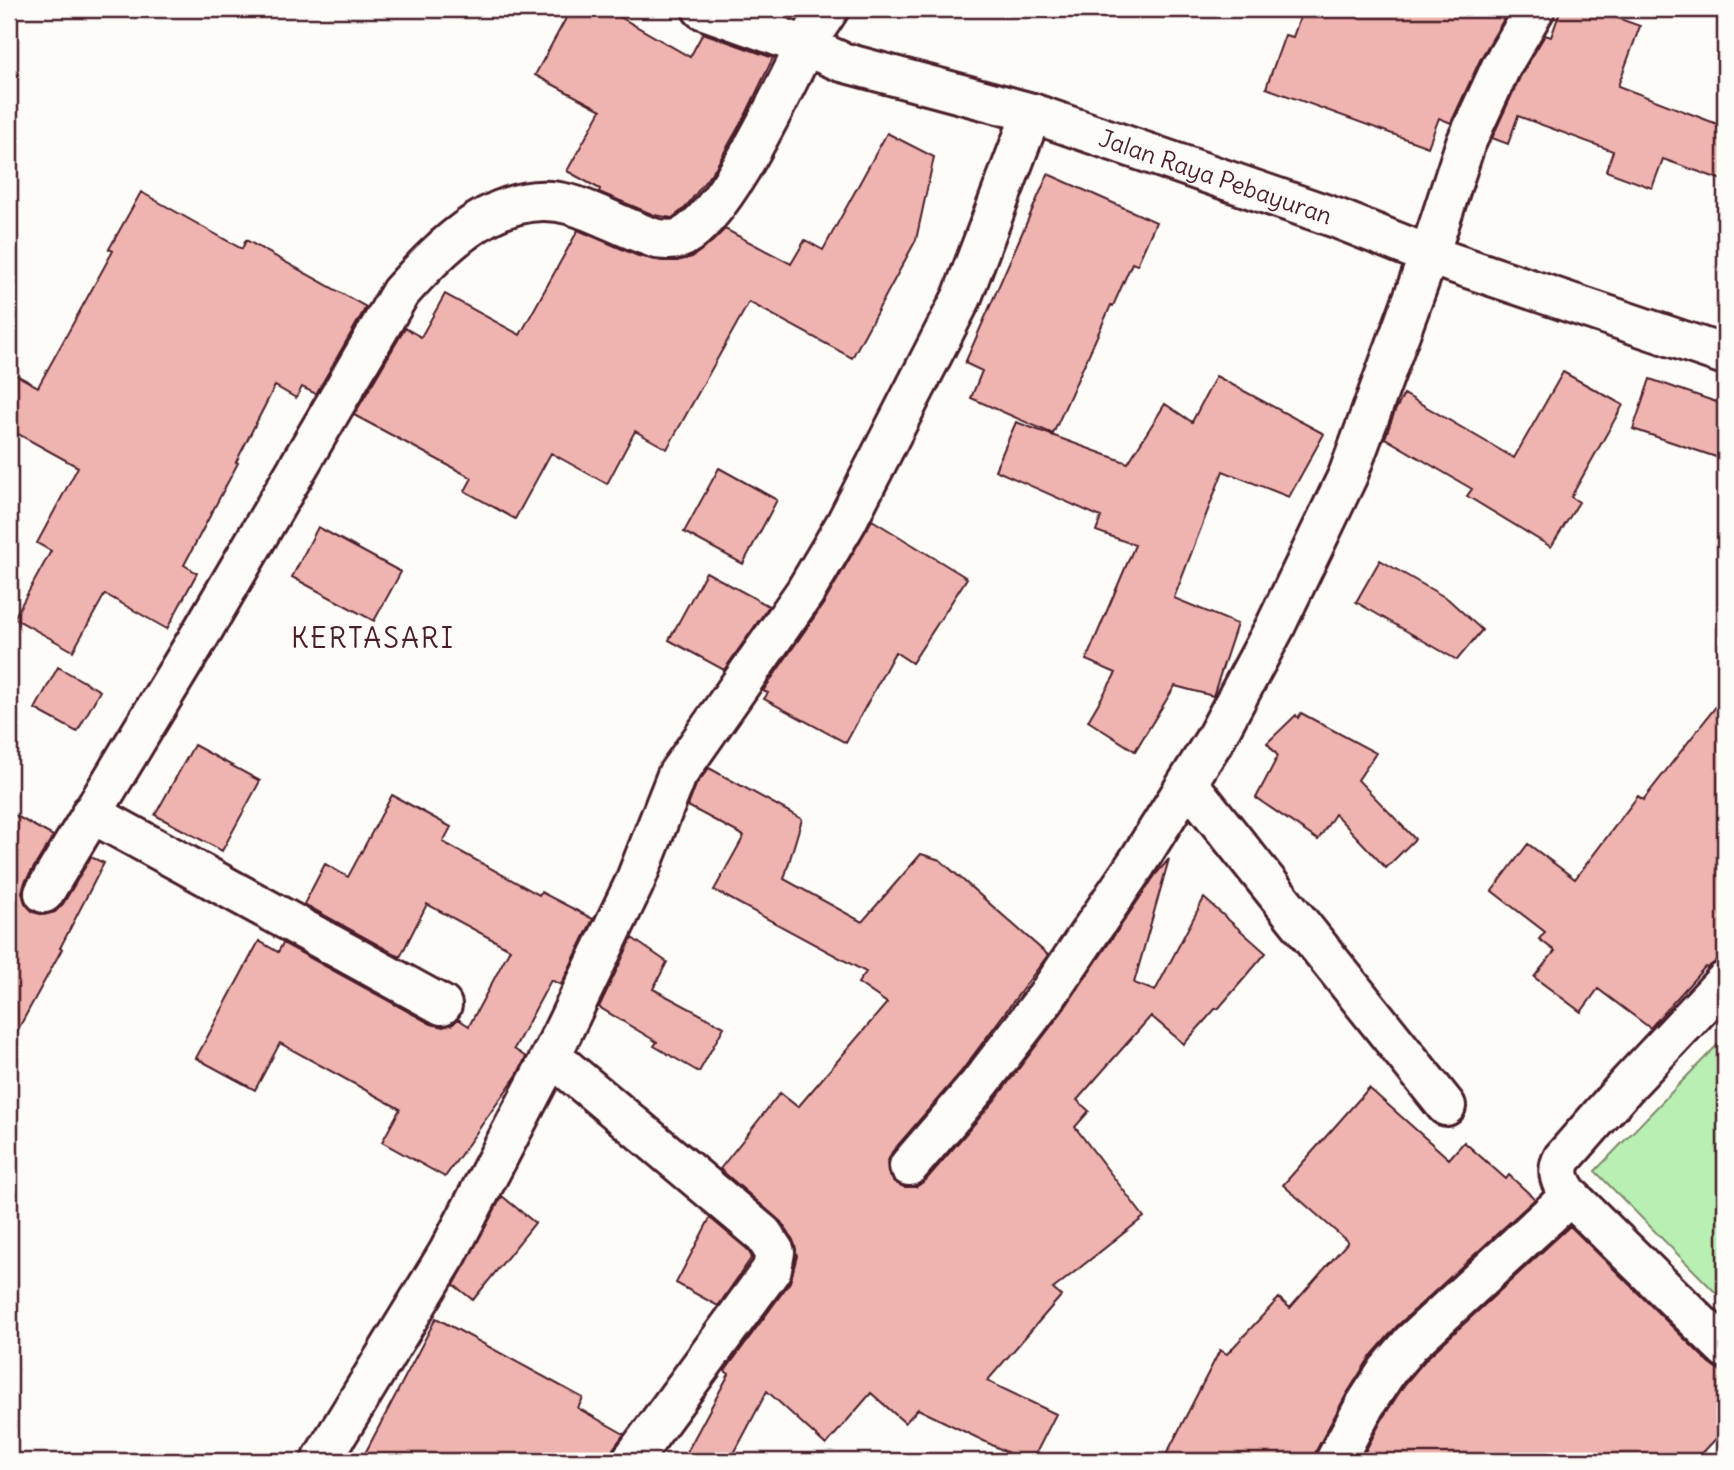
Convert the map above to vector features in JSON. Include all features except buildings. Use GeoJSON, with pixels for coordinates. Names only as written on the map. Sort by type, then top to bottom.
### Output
{"type":"FeatureCollection","features":[{"type":"Feature","properties":{"kind":"street","name":"Jalan Raya Pebayuran"},"geometry":{"type":"LineString","coordinates":[[702,9],[842,62],[1032,113],[1336,218],[1429,256],[1725,355]]}},
{"type":"Feature","properties":{"kind":"street"},"geometry":{"type":"LineString","coordinates":[[44,893],[203,630],[400,293],[432,257],[473,223],[512,206],[547,201],[570,205],[657,239],[682,237],[711,210],[734,178],[805,46],[830,9]]}},
{"type":"Feature","properties":{"kind":"street"},"geometry":{"type":"LineString","coordinates":[[909,1166],[977,1087],[1044,1000],[1188,783],[1275,627],[1348,475],[1429,256],[1465,145],[1501,67],[1535,9]]}},
{"type":"Feature","properties":{"kind":"street"},"geometry":{"type":"LineString","coordinates":[[321,1461],[448,1253],[551,1056],[638,874],[677,775],[805,592],[865,488],[962,297],[1032,113]]}},
{"type":"Feature","properties":{"kind":"street"},"geometry":{"type":"LineString","coordinates":[[1188,783],[1446,1106]]}},
{"type":"Feature","properties":{"kind":"street"},"geometry":{"type":"LineString","coordinates":[[91,813],[442,1004]]}},
{"type":"Feature","properties":{"kind":"street"},"geometry":{"type":"LineString","coordinates":[[1725,981],[1628,1084],[1559,1164],[1559,1176],[1570,1196],[1725,1348]]}},
{"type":"Feature","properties":{"kind":"street"},"geometry":{"type":"LineString","coordinates":[[551,1056],[763,1234],[775,1252],[772,1269],[631,1461]]}},
{"type":"Feature","properties":{"kind":"street"},"geometry":{"type":"LineString","coordinates":[[1335,1461],[1365,1405],[1387,1371],[1411,1343],[1570,1196]]}},
{"type":"Feature","properties":{"kind":"green space"},"geometry":{"type":"Polygon","coordinates":[[[1725,1037],[1725,1302],[1595,1171],[1725,1037]]]}},
{"type":"Feature","properties":{"kind":"district","name":"KERTASARI"},"geometry":{"type":"Point","coordinates":[373,638]}}]}
